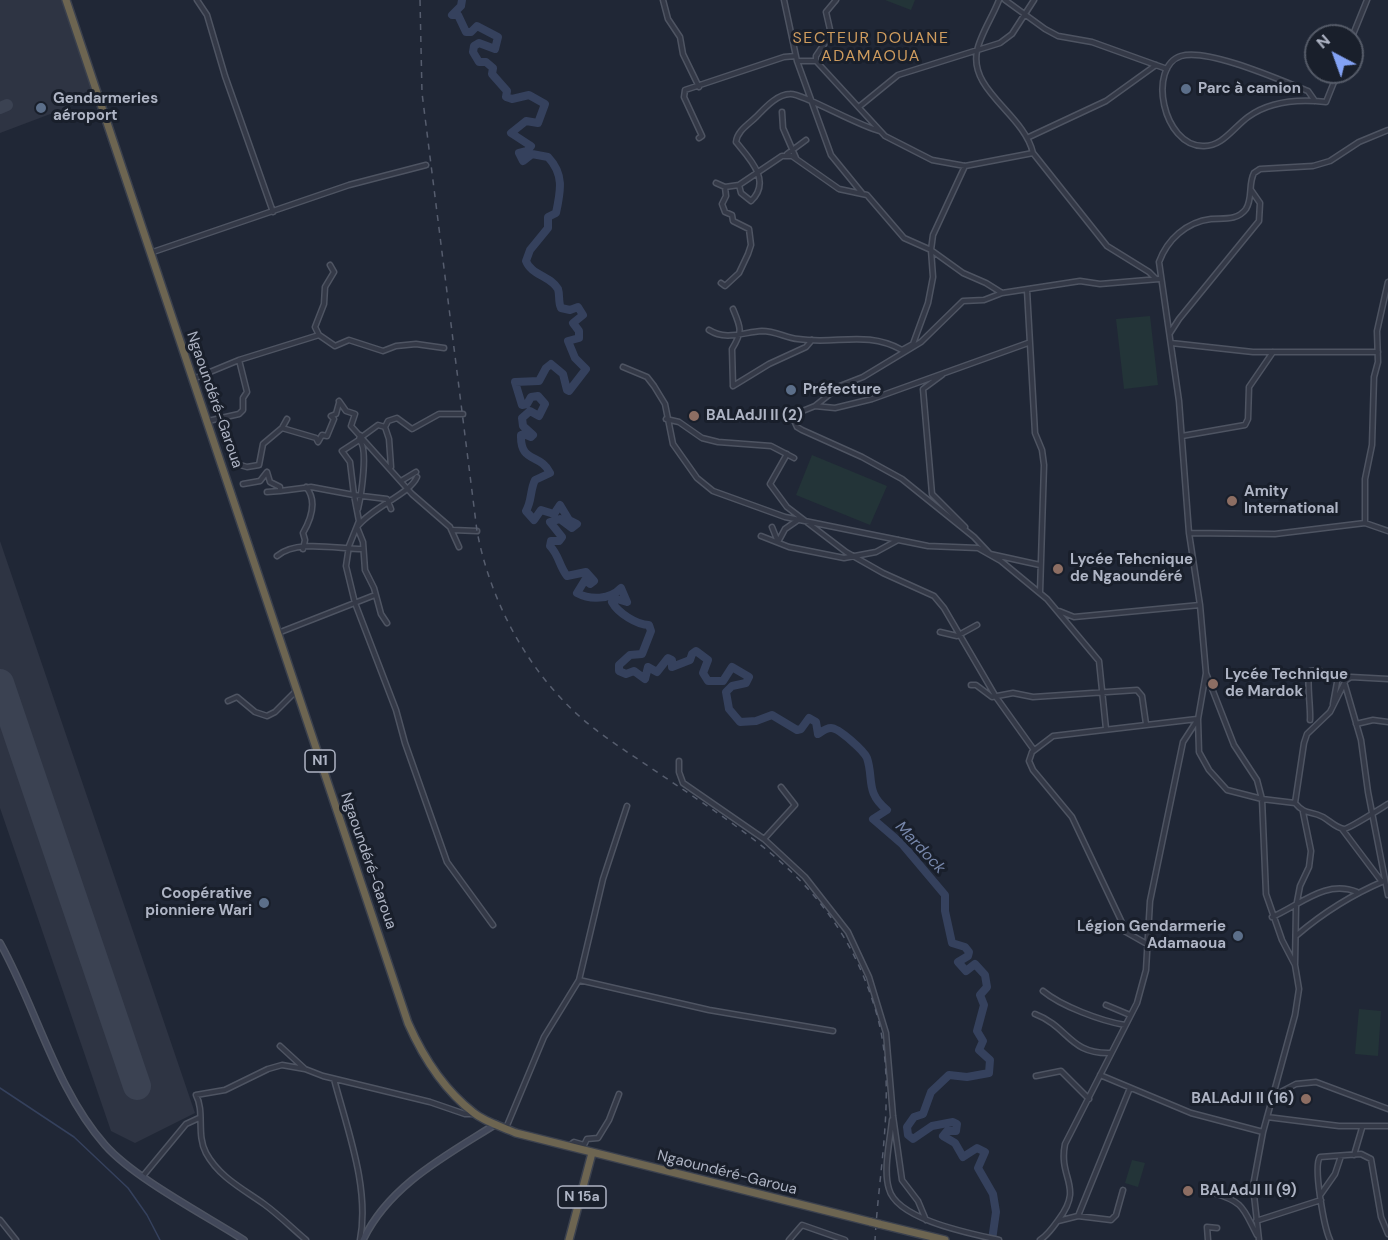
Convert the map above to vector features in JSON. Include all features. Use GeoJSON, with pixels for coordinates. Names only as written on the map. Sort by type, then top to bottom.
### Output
{"type":"FeatureCollection","features":[{"type":"Feature","properties":{"kind":"highway","name":"Ngaoundéré-Garoua"},"geometry":{"type":"LineString","coordinates":[[66,0],[408,1023],[419,1048],[432,1068],[475,1114],[506,1128],[567,1147],[945,1240]]}},
{"type":"Feature","properties":{"kind":"highway","name":"N 15a"},"geometry":{"type":"LineString","coordinates":[[569,1240],[592,1153]]}},
{"type":"Feature","properties":{"kind":"street"},"geometry":{"type":"LineString","coordinates":[[197,0],[207,15],[228,86],[273,212]]}},
{"type":"Feature","properties":{"kind":"street"},"geometry":{"type":"LineString","coordinates":[[663,0],[668,19],[680,37],[683,54],[699,87]]}},
{"type":"Feature","properties":{"kind":"street"},"geometry":{"type":"LineString","coordinates":[[784,0],[796,58],[836,164],[862,194]]}},
{"type":"Feature","properties":{"kind":"street"},"geometry":{"type":"LineString","coordinates":[[816,61],[816,56],[831,34],[826,12],[836,0]]}},
{"type":"Feature","properties":{"kind":"street"},"geometry":{"type":"LineString","coordinates":[[999,0],[976,52],[979,73],[985,89],[1029,137],[1033,153],[1107,246],[1157,279]]}},
{"type":"Feature","properties":{"kind":"street"},"geometry":{"type":"LineString","coordinates":[[1005,0],[1058,36],[1092,42],[1167,69]]}},
{"type":"Feature","properties":{"kind":"street"},"geometry":{"type":"LineString","coordinates":[[860,106],[890,79],[898,75],[1000,43],[1012,34],[1034,0]]}},
{"type":"Feature","properties":{"kind":"street"},"geometry":{"type":"LineString","coordinates":[[1358,24],[1367,0]]}},
{"type":"Feature","properties":{"kind":"street"},"geometry":{"type":"LineString","coordinates":[[1315,100],[1308,91],[1221,59],[1182,56],[1173,61],[1167,69],[1163,93],[1165,114],[1173,130],[1186,141],[1202,147],[1218,144],[1249,116],[1267,107],[1283,102],[1315,100],[1326,102],[1333,84]]}},
{"type":"Feature","properties":{"kind":"street"},"geometry":{"type":"LineString","coordinates":[[699,138],[702,136],[683,94],[688,89],[784,57],[816,61],[860,106],[880,131]]}},
{"type":"Feature","properties":{"kind":"street"},"geometry":{"type":"LineString","coordinates":[[1029,137],[1106,101],[1156,65]]}},
{"type":"Feature","properties":{"kind":"street"},"geometry":{"type":"LineString","coordinates":[[739,185],[739,191],[747,200],[754,200],[760,183],[760,171],[736,141],[738,134],[768,106],[790,93],[880,131],[932,160],[964,166],[1033,153]]}},
{"type":"Feature","properties":{"kind":"street"},"geometry":{"type":"LineString","coordinates":[[782,112],[783,128],[796,159]]}},
{"type":"Feature","properties":{"kind":"street"},"geometry":{"type":"LineString","coordinates":[[1258,1239],[1252,1186],[1263,1132],[1295,1015],[1299,989],[1295,965],[1296,907],[1300,886],[1309,867],[1311,851],[1303,812],[1295,803],[1262,799],[1227,790],[1209,770],[1198,752],[1198,718],[1206,673],[1200,605],[1189,534],[1172,343],[1157,279],[1164,247],[1172,238],[1208,220],[1237,216],[1247,207],[1251,190],[1250,180],[1260,169],[1321,164],[1359,142],[1388,130]]}},
{"type":"Feature","properties":{"kind":"street"},"geometry":{"type":"LineString","coordinates":[[717,183],[725,188],[739,185],[806,140]]}},
{"type":"Feature","properties":{"kind":"street"},"geometry":{"type":"LineString","coordinates":[[786,155],[796,159],[839,189],[862,194],[872,199],[889,219],[897,233],[931,250],[963,273],[986,282],[1002,293]]}},
{"type":"Feature","properties":{"kind":"street"},"geometry":{"type":"LineString","coordinates":[[150,253],[349,185],[426,165]]}},
{"type":"Feature","properties":{"kind":"street"},"geometry":{"type":"LineString","coordinates":[[709,330],[719,335],[740,335],[763,331],[812,340],[864,338],[888,343],[902,350],[914,344],[928,303],[933,278],[931,250],[937,225],[964,166]]}},
{"type":"Feature","properties":{"kind":"street"},"geometry":{"type":"LineString","coordinates":[[721,283],[725,286],[739,273],[751,245],[749,229],[733,221],[732,215],[725,212],[722,204],[726,196],[725,188]]}},
{"type":"Feature","properties":{"kind":"street"},"geometry":{"type":"LineString","coordinates":[[1170,334],[1258,221],[1260,203],[1251,190]]}},
{"type":"Feature","properties":{"kind":"street"},"geometry":{"type":"LineString","coordinates":[[330,265],[334,272],[325,287],[324,304],[315,327],[319,335],[335,346],[349,340],[383,351],[396,346],[416,344],[444,348]]}},
{"type":"Feature","properties":{"kind":"street"},"geometry":{"type":"LineString","coordinates":[[975,537],[902,479],[862,457],[797,427],[793,418],[815,406],[840,386],[862,377],[921,342],[963,301],[984,300],[1002,293],[1080,281],[1100,284],[1157,279]]}},
{"type":"Feature","properties":{"kind":"street"},"geometry":{"type":"LineString","coordinates":[[1365,523],[1365,479],[1371,444],[1372,396],[1378,352],[1377,331],[1388,282]]}},
{"type":"Feature","properties":{"kind":"street"},"geometry":{"type":"LineString","coordinates":[[1027,290],[1028,343],[1035,433],[1042,450],[1044,465],[1040,592]]}},
{"type":"Feature","properties":{"kind":"street"},"geometry":{"type":"LineString","coordinates":[[733,309],[740,325],[740,335],[732,349],[733,386],[769,363],[806,347],[812,340]]}},
{"type":"Feature","properties":{"kind":"street"},"geometry":{"type":"LineString","coordinates":[[192,379],[239,360],[319,335]]}},
{"type":"Feature","properties":{"kind":"street"},"geometry":{"type":"LineString","coordinates":[[815,406],[835,408],[862,401],[1028,343]]}},
{"type":"Feature","properties":{"kind":"street"},"geometry":{"type":"LineString","coordinates":[[1172,343],[1253,352],[1378,352]]}},
{"type":"Feature","properties":{"kind":"street"},"geometry":{"type":"LineString","coordinates":[[1182,436],[1245,425],[1248,419],[1247,396],[1252,381],[1274,351]]}},
{"type":"Feature","properties":{"kind":"street"},"geometry":{"type":"LineString","coordinates":[[208,421],[239,414],[243,410],[243,398],[247,392],[239,360]]}},
{"type":"Feature","properties":{"kind":"street"},"geometry":{"type":"LineString","coordinates":[[623,367],[647,377],[665,404],[666,419],[673,444],[706,488],[745,505],[798,520],[940,547],[978,548],[990,554],[1040,592],[1059,611],[1073,634],[1099,661],[1104,691],[1106,729]]}},
{"type":"Feature","properties":{"kind":"street"},"geometry":{"type":"LineString","coordinates":[[948,372],[924,389],[932,494],[990,554],[1040,565]]}},
{"type":"Feature","properties":{"kind":"street"},"geometry":{"type":"LineString","coordinates":[[282,428],[309,434],[318,442],[322,435],[327,436],[334,419],[331,416],[336,414],[339,402],[346,411],[355,414],[351,426],[407,488],[453,530],[477,531]]}},
{"type":"Feature","properties":{"kind":"street"},"geometry":{"type":"LineString","coordinates":[[392,471],[389,460],[389,439],[385,427],[388,421],[397,418],[412,429],[439,414],[463,414]]}},
{"type":"Feature","properties":{"kind":"street"},"geometry":{"type":"LineString","coordinates":[[237,464],[247,467],[259,465],[263,444],[282,428],[287,419]]}},
{"type":"Feature","properties":{"kind":"street"},"geometry":{"type":"LineString","coordinates":[[666,419],[679,422],[702,438],[718,442],[771,446],[794,458]]}},
{"type":"Feature","properties":{"kind":"street"},"geometry":{"type":"LineString","coordinates":[[358,513],[350,462],[342,451],[378,425],[385,427]]}},
{"type":"Feature","properties":{"kind":"street"},"geometry":{"type":"LineString","coordinates":[[360,437],[363,446],[357,527],[349,546],[346,566],[355,603],[396,710],[405,743],[447,862],[493,925]]}},
{"type":"Feature","properties":{"kind":"street"},"geometry":{"type":"LineString","coordinates":[[787,454],[770,484],[787,507],[852,556],[934,596],[960,634],[996,697],[1034,750]]}},
{"type":"Feature","properties":{"kind":"street"},"geometry":{"type":"LineString","coordinates":[[243,484],[260,481],[267,472],[270,482],[280,490]]}},
{"type":"Feature","properties":{"kind":"street"},"geometry":{"type":"LineString","coordinates":[[357,527],[370,513],[407,488],[416,475],[401,481]]}},
{"type":"Feature","properties":{"kind":"street"},"geometry":{"type":"LineString","coordinates":[[303,549],[305,540],[303,532],[313,507],[312,494],[306,487]]}},
{"type":"Feature","properties":{"kind":"street"},"geometry":{"type":"LineString","coordinates":[[267,492],[306,487],[388,500]]}},
{"type":"Feature","properties":{"kind":"street"},"geometry":{"type":"LineString","coordinates":[[388,500],[391,509]]}},
{"type":"Feature","properties":{"kind":"street"},"geometry":{"type":"LineString","coordinates":[[778,542],[785,529],[798,520]]}},
{"type":"Feature","properties":{"kind":"street"},"geometry":{"type":"LineString","coordinates":[[1189,534],[1275,534],[1365,523],[1388,531]]}},
{"type":"Feature","properties":{"kind":"street"},"geometry":{"type":"LineString","coordinates":[[357,527],[363,543],[365,570],[381,614],[387,622]]}},
{"type":"Feature","properties":{"kind":"street"},"geometry":{"type":"LineString","coordinates":[[772,527],[778,542]]}},
{"type":"Feature","properties":{"kind":"street"},"geometry":{"type":"LineString","coordinates":[[453,530],[454,539],[459,548]]}},
{"type":"Feature","properties":{"kind":"street"},"geometry":{"type":"LineString","coordinates":[[761,536],[789,548],[835,557],[876,552],[899,540]]}},
{"type":"Feature","properties":{"kind":"street"},"geometry":{"type":"LineString","coordinates":[[277,556],[288,549],[303,549],[319,545],[362,549]]}},
{"type":"Feature","properties":{"kind":"street"},"geometry":{"type":"LineString","coordinates":[[278,633],[375,595]]}},
{"type":"Feature","properties":{"kind":"street"},"geometry":{"type":"LineString","coordinates":[[1059,611],[1074,617],[1200,605]]}},
{"type":"Feature","properties":{"kind":"street"},"geometry":{"type":"LineString","coordinates":[[940,632],[951,637],[977,625]]}},
{"type":"Feature","properties":{"kind":"street"},"geometry":{"type":"LineString","coordinates":[[1310,720],[1311,697],[1307,676],[1313,670],[1338,677],[1330,712]]}},
{"type":"Feature","properties":{"kind":"street"},"geometry":{"type":"LineString","coordinates":[[1206,673],[1234,745],[1257,780],[1262,799],[1266,894],[1272,917],[1295,965]]}},
{"type":"Feature","properties":{"kind":"street"},"geometry":{"type":"LineString","coordinates":[[1295,803],[1304,743],[1308,734],[1330,712],[1351,677],[1388,679]]}},
{"type":"Feature","properties":{"kind":"street"},"geometry":{"type":"LineString","coordinates":[[971,685],[976,685],[988,695],[996,697],[1013,693],[1034,697],[1104,691],[1141,692],[1146,724]]}},
{"type":"Feature","properties":{"kind":"street"},"geometry":{"type":"LineString","coordinates":[[1345,685],[1361,740],[1383,882],[1388,895]]}},
{"type":"Feature","properties":{"kind":"street"},"geometry":{"type":"LineString","coordinates":[[228,701],[237,697],[255,712],[267,716],[276,712],[296,691]]}},
{"type":"Feature","properties":{"kind":"street"},"geometry":{"type":"LineString","coordinates":[[1126,931],[1072,817],[1033,770],[1029,760],[1034,750],[1053,736],[1198,718]]}},
{"type":"Feature","properties":{"kind":"street"},"geometry":{"type":"LineString","coordinates":[[1040,1240],[1069,1206],[1072,1196],[1062,1159],[1065,1144],[1137,1003],[1146,970],[1150,901],[1183,742],[1198,718]]}},
{"type":"Feature","properties":{"kind":"street"},"geometry":{"type":"LineString","coordinates":[[1356,724],[1373,720],[1388,722]]}},
{"type":"Feature","properties":{"kind":"street"},"geometry":{"type":"LineString","coordinates":[[680,760],[679,772],[683,783],[764,839],[820,894],[848,932],[869,977],[886,1033],[893,1116],[902,1180],[918,1201],[926,1220]]}},
{"type":"Feature","properties":{"kind":"street"},"geometry":{"type":"LineString","coordinates":[[764,839],[795,805],[781,787]]}},
{"type":"Feature","properties":{"kind":"street"},"geometry":{"type":"LineString","coordinates":[[1342,829],[1357,824],[1372,811],[1388,804]]}},
{"type":"Feature","properties":{"kind":"street"},"geometry":{"type":"LineString","coordinates":[[506,1128],[544,1037],[579,980],[603,879],[627,806]]}},
{"type":"Feature","properties":{"kind":"street"},"geometry":{"type":"LineString","coordinates":[[1303,812],[1321,816],[1342,829],[1383,882]]}},
{"type":"Feature","properties":{"kind":"street"},"geometry":{"type":"LineString","coordinates":[[1296,935],[1320,915],[1358,892],[1383,882]]}},
{"type":"Feature","properties":{"kind":"street"},"geometry":{"type":"LineString","coordinates":[[1272,917],[1296,907],[1321,891],[1346,887],[1358,892]]}},
{"type":"Feature","properties":{"kind":"street"},"geometry":{"type":"LineString","coordinates":[[1091,924],[1108,922],[1147,944]]}},
{"type":"Feature","properties":{"kind":"street"},"geometry":{"type":"LineString","coordinates":[[0,943],[14,967],[67,1088],[105,1145],[143,1176],[244,1240]]}},
{"type":"Feature","properties":{"kind":"street"},"geometry":{"type":"LineString","coordinates":[[579,980],[709,1010],[833,1031]]}},
{"type":"Feature","properties":{"kind":"street"},"geometry":{"type":"LineString","coordinates":[[1043,991],[1060,1003],[1101,1020],[1125,1026]]}},
{"type":"Feature","properties":{"kind":"street"},"geometry":{"type":"LineString","coordinates":[[1106,1005],[1130,1015]]}},
{"type":"Feature","properties":{"kind":"street"},"geometry":{"type":"LineString","coordinates":[[1035,1014],[1055,1024],[1080,1048],[1094,1053],[1110,1053]]}},
{"type":"Feature","properties":{"kind":"street"},"geometry":{"type":"LineString","coordinates":[[280,1046],[305,1069]]}},
{"type":"Feature","properties":{"kind":"street"},"geometry":{"type":"LineString","coordinates":[[306,1240],[273,1211],[234,1184],[213,1164],[203,1146],[199,1118],[201,1107],[196,1095],[225,1090],[268,1069],[282,1065],[430,1102],[465,1114],[475,1114]]}},
{"type":"Feature","properties":{"kind":"street"},"geometry":{"type":"LineString","coordinates":[[1036,1076],[1061,1071],[1089,1099]]}},
{"type":"Feature","properties":{"kind":"street"},"geometry":{"type":"LineString","coordinates":[[1100,1075],[1191,1113],[1263,1132]]}},
{"type":"Feature","properties":{"kind":"street"},"geometry":{"type":"LineString","coordinates":[[334,1079],[351,1142],[358,1180],[363,1224],[361,1240]]}},
{"type":"Feature","properties":{"kind":"street"},"geometry":{"type":"LineString","coordinates":[[1273,1096],[1296,1084],[1316,1082],[1388,1109]]}},
{"type":"Feature","properties":{"kind":"street"},"geometry":{"type":"LineString","coordinates":[[1078,1216],[1130,1088]]}},
{"type":"Feature","properties":{"kind":"street"},"geometry":{"type":"LineString","coordinates":[[567,1147],[574,1142],[584,1145],[587,1139],[598,1138],[609,1120],[619,1094]]}},
{"type":"Feature","properties":{"kind":"street"},"geometry":{"type":"LineString","coordinates":[[893,1116],[888,1189],[902,1205],[926,1220],[942,1227],[998,1240]]}},
{"type":"Feature","properties":{"kind":"street"},"geometry":{"type":"LineString","coordinates":[[1267,1117],[1362,1128],[1388,1126]]}},
{"type":"Feature","properties":{"kind":"street"},"geometry":{"type":"LineString","coordinates":[[143,1176],[186,1124],[199,1118]]}},
{"type":"Feature","properties":{"kind":"street"},"geometry":{"type":"LineString","coordinates":[[361,1240],[371,1223],[395,1195],[434,1163],[496,1124]]}},
{"type":"Feature","properties":{"kind":"street"},"geometry":{"type":"LineString","coordinates":[[1354,1155],[1362,1128]]}},
{"type":"Feature","properties":{"kind":"street"},"geometry":{"type":"LineString","coordinates":[[1320,1194],[1328,1186],[1341,1156]]}},
{"type":"Feature","properties":{"kind":"street"},"geometry":{"type":"LineString","coordinates":[[1330,1240],[1320,1194],[1317,1159],[1341,1156],[1367,1156],[1374,1165],[1381,1217],[1388,1234]]}},
{"type":"Feature","properties":{"kind":"street"},"geometry":{"type":"LineString","coordinates":[[1058,1221],[1078,1216],[1111,1220],[1116,1215],[1123,1190]]}},
{"type":"Feature","properties":{"kind":"street"},"geometry":{"type":"LineString","coordinates":[[1213,1193],[1232,1199],[1244,1207],[1258,1239]]}},
{"type":"Feature","properties":{"kind":"street"},"geometry":{"type":"LineString","coordinates":[[1256,1221],[1321,1200]]}},
{"type":"Feature","properties":{"kind":"street"},"geometry":{"type":"LineString","coordinates":[[0,1220],[16,1240]]}},
{"type":"Feature","properties":{"kind":"street"},"geometry":{"type":"LineString","coordinates":[[789,1240],[802,1225],[845,1240]]}},
{"type":"Feature","properties":{"kind":"street"},"geometry":{"type":"LineString","coordinates":[[1208,1240],[1207,1227],[1217,1228]]}},
{"type":"Feature","properties":{"kind":"shaded area"},"geometry":{"type":"Polygon","coordinates":[[[0,0],[66,0],[98,96],[0,133],[0,0]]]}},
{"type":"Feature","properties":{"kind":"shaded area"},"geometry":{"type":"Polygon","coordinates":[[[885,0],[915,0],[911,10],[885,0]]]}},
{"type":"Feature","properties":{"kind":"shaded area"},"geometry":{"type":"Polygon","coordinates":[[[1150,316],[1158,385],[1124,389],[1116,319],[1150,316]]]}},
{"type":"Feature","properties":{"kind":"shaded area"},"geometry":{"type":"Polygon","coordinates":[[[812,455],[887,486],[870,525],[796,495],[812,455]]]}},
{"type":"Feature","properties":{"kind":"shaded area"},"geometry":{"type":"Polygon","coordinates":[[[0,541],[195,1113],[135,1143],[111,1131],[0,808],[0,541]]]}},
{"type":"Feature","properties":{"kind":"shaded area"},"geometry":{"type":"Polygon","coordinates":[[[1359,1009],[1381,1011],[1378,1056],[1355,1054],[1359,1009]]]}},
{"type":"Feature","properties":{"kind":"shaded area"},"geometry":{"type":"Polygon","coordinates":[[[1132,1160],[1145,1163],[1138,1187],[1125,1183],[1132,1160]]]}},
{"type":"Feature","properties":{"kind":"waterway","name":"Mardock"},"geometry":{"type":"LineString","coordinates":[[462,0],[461,6],[452,15],[458,15],[466,32],[471,32],[477,26],[498,37],[495,49],[479,43],[474,46],[473,52],[479,62],[486,62],[493,68],[492,74],[507,91],[506,97],[512,99],[529,95],[545,104],[538,123],[526,121],[511,133],[531,146],[527,151],[519,153],[523,161],[532,154],[548,157],[557,170],[560,183],[556,213],[548,217],[548,228],[530,250],[526,261],[532,269],[551,281],[558,289],[561,308],[570,310],[578,307],[583,315],[573,323],[579,331],[579,338],[568,341],[575,358],[586,369],[569,391],[563,374],[551,364],[539,381],[515,382],[522,405],[527,404],[531,397],[538,396],[545,404],[539,416],[530,411],[522,418],[523,426],[533,435],[531,437],[521,435],[524,450],[542,463],[550,473],[535,480],[526,511],[534,520],[541,510],[554,514],[560,505],[569,520],[577,524],[572,528],[560,519],[550,522],[562,537],[559,541],[551,541],[550,546],[567,576],[586,572],[594,581],[590,584],[585,580],[577,593],[600,598],[611,595],[621,588],[627,602],[617,599],[612,602],[615,606],[634,621],[649,625],[651,631],[642,654],[630,655],[619,665],[619,671],[626,674],[634,671],[645,679],[648,667],[657,672],[668,658],[672,660],[672,667],[690,660],[696,651],[708,660],[703,673],[708,681],[723,681],[732,667],[749,677],[746,683],[732,686],[726,692],[729,709],[740,722],[756,721],[772,715],[797,730],[801,729],[809,718],[816,722],[818,734],[827,729],[835,729],[851,740],[867,758],[873,791],[887,810],[873,819],[902,844],[945,895],[945,911],[952,943],[965,947],[969,952],[968,956],[958,962],[966,971],[975,964],[985,975],[987,987],[980,995],[984,1005],[977,1031],[983,1041],[979,1050],[990,1060],[989,1073],[967,1077],[949,1075],[931,1092],[923,1114],[914,1117],[907,1127],[908,1135],[913,1139],[932,1126],[953,1122],[957,1124],[956,1131],[947,1131],[943,1136],[955,1143],[963,1157],[977,1148],[985,1152],[978,1168],[993,1194],[996,1212],[992,1240]]}},
{"type":"Feature","properties":{"kind":"waterway"},"geometry":{"type":"LineString","coordinates":[[0,1088],[74,1137],[128,1188],[147,1215],[160,1240]]}},
{"type":"Feature","properties":{"kind":"taxiway"},"geometry":{"type":"LineString","coordinates":[[0,108],[7,105]]}},
{"type":"Feature","properties":{"kind":"runway"},"geometry":{"type":"LineString","coordinates":[[0,683],[137,1086]]}},
{"type":"Feature","properties":{"kind":"railway"},"geometry":{"type":"LineString","coordinates":[[420,0],[422,93],[477,531],[491,582],[513,631],[542,676],[559,696],[604,736],[758,843],[789,869],[841,932],[861,970],[877,1015],[883,1043],[886,1071],[885,1127],[875,1240]]}},
{"type":"Feature","properties":{"kind":"place","name":"Parc à camion"},"geometry":{"type":"Point","coordinates":[1186,89]}},
{"type":"Feature","properties":{"kind":"place","name":"Gendarmeries aéroport"},"geometry":{"type":"Point","coordinates":[41,108]}},
{"type":"Feature","properties":{"kind":"place","name":"Préfecture"},"geometry":{"type":"Point","coordinates":[791,390]}},
{"type":"Feature","properties":{"kind":"place","name":"BALAdJI II (2)"},"geometry":{"type":"Point","coordinates":[694,416]}},
{"type":"Feature","properties":{"kind":"place","name":"Amity International"},"geometry":{"type":"Point","coordinates":[1232,501]}},
{"type":"Feature","properties":{"kind":"place","name":"Lycée Tehcnique de Ngaoundéré"},"geometry":{"type":"Point","coordinates":[1058,569]}},
{"type":"Feature","properties":{"kind":"place","name":"Lycée Technique de Mardok"},"geometry":{"type":"Point","coordinates":[1213,684]}},
{"type":"Feature","properties":{"kind":"place","name":"Coopérative pionniere Wari"},"geometry":{"type":"Point","coordinates":[264,903]}},
{"type":"Feature","properties":{"kind":"place","name":"Légion Gendarmerie Adamaoua"},"geometry":{"type":"Point","coordinates":[1238,936]}},
{"type":"Feature","properties":{"kind":"place","name":"BALAdJI II (16)"},"geometry":{"type":"Point","coordinates":[1306,1099]}},
{"type":"Feature","properties":{"kind":"place","name":"BALAdJI II (9)"},"geometry":{"type":"Point","coordinates":[1188,1191]}},
{"type":"Feature","properties":{"kind":"district","name":"SECTEUR DOUANE ADAMAOUA"},"geometry":{"type":"Point","coordinates":[871,48]}}]}
